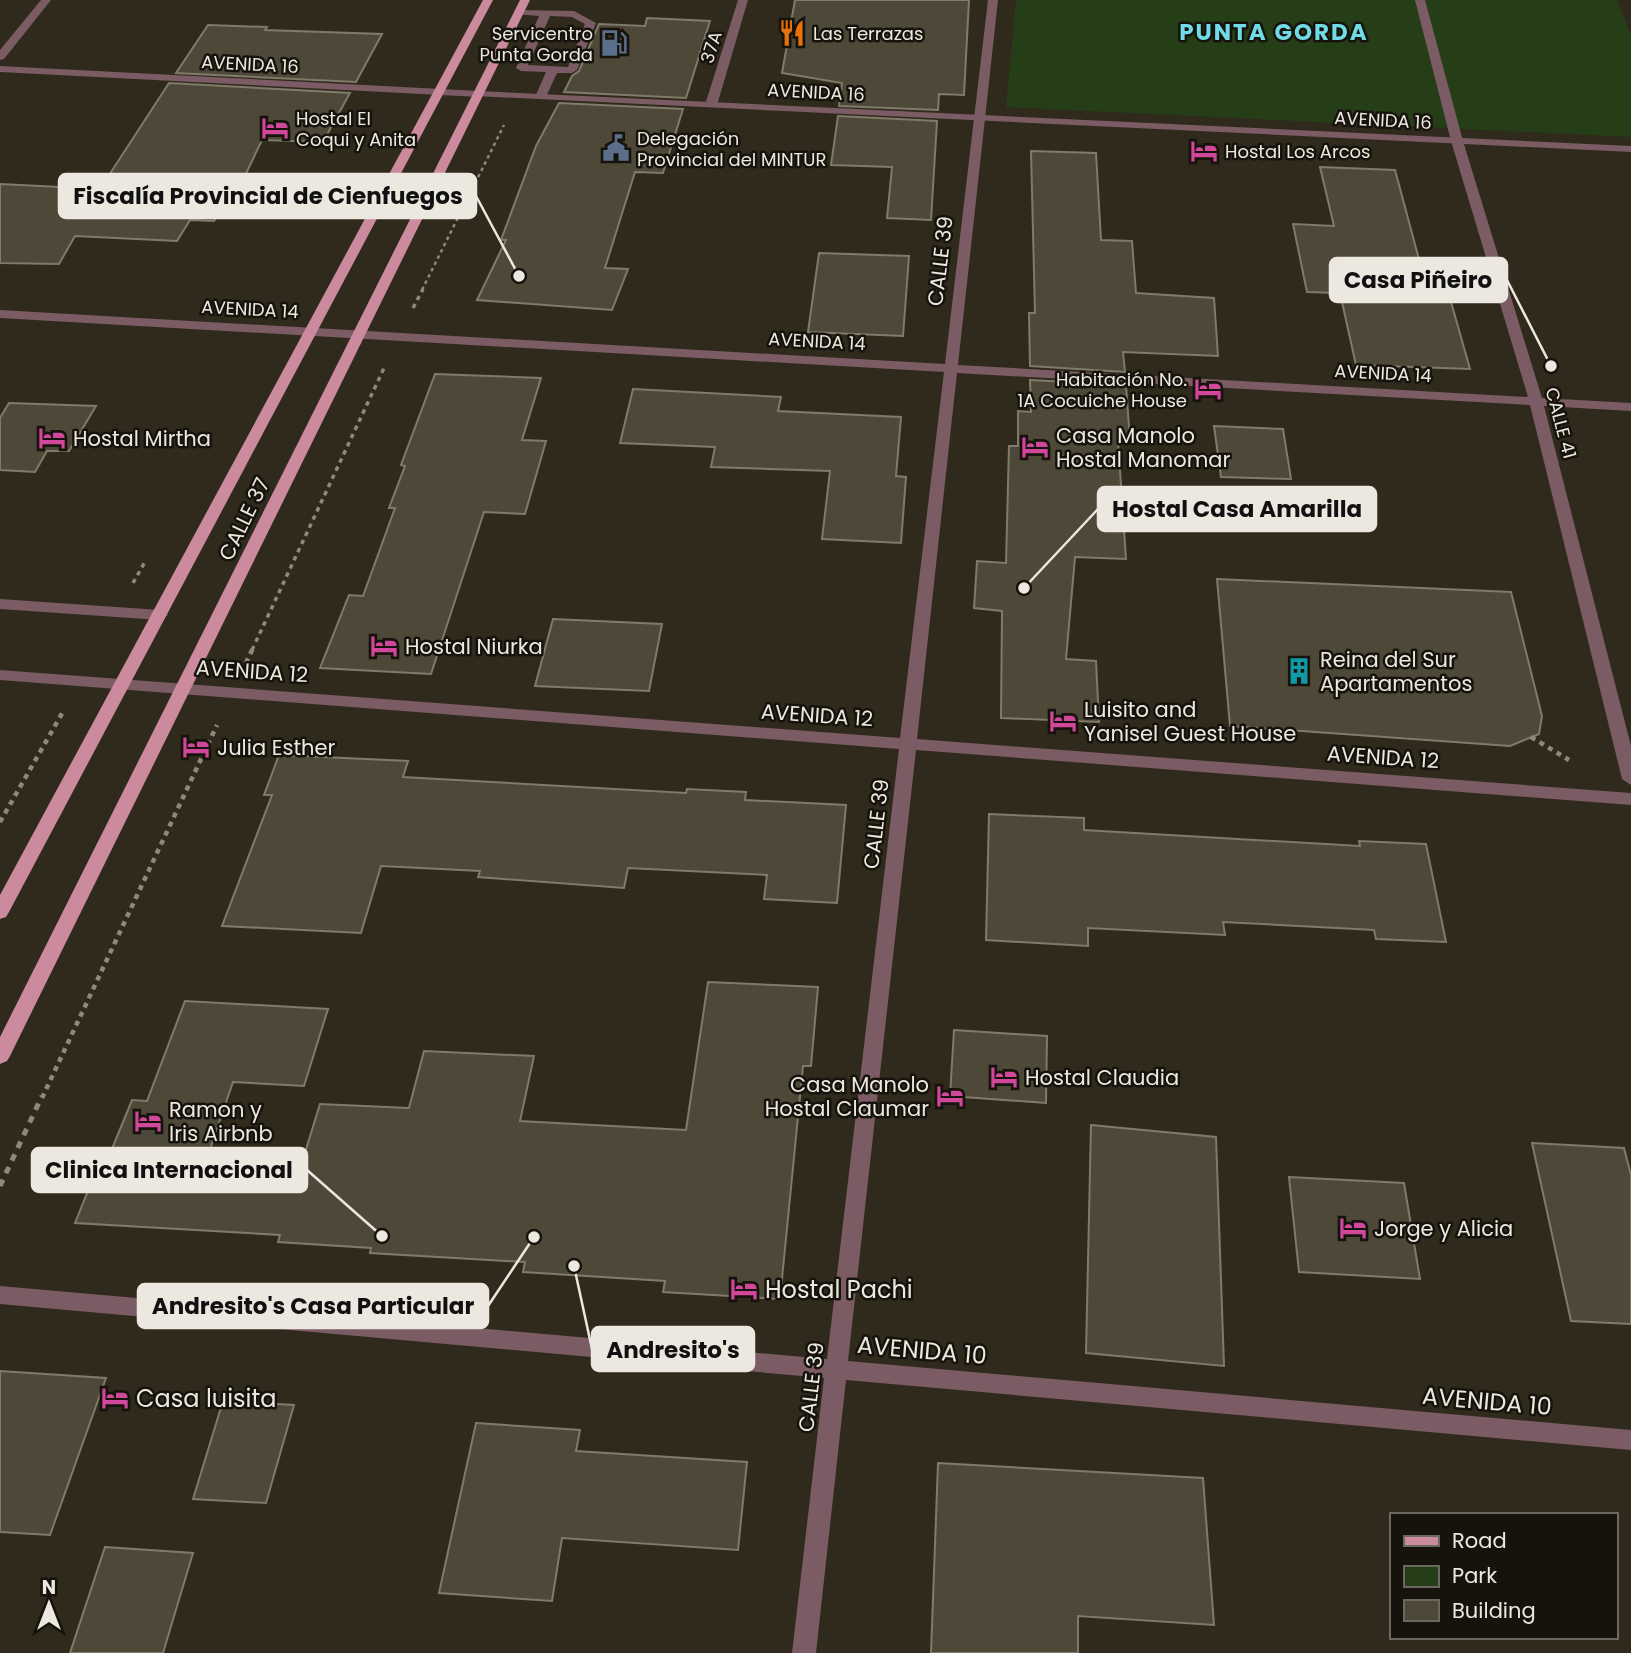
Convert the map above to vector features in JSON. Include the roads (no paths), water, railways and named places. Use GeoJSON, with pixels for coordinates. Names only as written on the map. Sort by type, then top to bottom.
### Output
{"type":"FeatureCollection","features":[{"type":"Feature","properties":{"kind":"main road","name":"CALLE 37"},"geometry":{"type":"LineString","coordinates":[[0,912],[488,0]]}},
{"type":"Feature","properties":{"kind":"main road","name":"CALLE 37"},"geometry":{"type":"LineString","coordinates":[[0,1056],[522,6]]}},
{"type":"Feature","properties":{"kind":"street"},"geometry":{"type":"LineString","coordinates":[[0,57],[46,0]]}},
{"type":"Feature","properties":{"kind":"street"},"geometry":{"type":"LineString","coordinates":[[574,14],[580,0]]}},
{"type":"Feature","properties":{"kind":"street","name":"37A"},"geometry":{"type":"LineString","coordinates":[[711,105],[744,0]]}},
{"type":"Feature","properties":{"kind":"street","name":"CALLE 39"},"geometry":{"type":"LineString","coordinates":[[804,1653],[993,0]]}},
{"type":"Feature","properties":{"kind":"street","name":"CALLE 41"},"geometry":{"type":"LineString","coordinates":[[1420,0],[1457,141],[1536,401],[1631,779]]}},
{"type":"Feature","properties":{"kind":"street"},"geometry":{"type":"LineString","coordinates":[[522,6],[546,13],[574,14],[591,23],[572,70],[521,68],[546,13]]}},
{"type":"Feature","properties":{"kind":"street","name":"AVENIDA 16"},"geometry":{"type":"LineString","coordinates":[[0,69],[1631,149]]}},
{"type":"Feature","properties":{"kind":"street"},"geometry":{"type":"LineString","coordinates":[[541,97],[552,69]]}},
{"type":"Feature","properties":{"kind":"street","name":"AVENIDA 14"},"geometry":{"type":"LineString","coordinates":[[0,314],[1631,407]]}},
{"type":"Feature","properties":{"kind":"street"},"geometry":{"type":"LineString","coordinates":[[0,604],[160,615]]}},
{"type":"Feature","properties":{"kind":"street","name":"AVENIDA 12"},"geometry":{"type":"LineString","coordinates":[[0,675],[1631,799]]}},
{"type":"Feature","properties":{"kind":"street","name":"AVENIDA 10"},"geometry":{"type":"LineString","coordinates":[[0,1295],[1631,1440]]}},
{"type":"Feature","properties":{"kind":"place","name":"Las Terrazas"},"geometry":{"type":"Point","coordinates":[792,33]}},
{"type":"Feature","properties":{"kind":"place","name":"Servicentro Punta Gorda"},"geometry":{"type":"Point","coordinates":[614,43]}},
{"type":"Feature","properties":{"kind":"place","name":"Hostal El Coqui y Anita"},"geometry":{"type":"Point","coordinates":[275,128]}},
{"type":"Feature","properties":{"kind":"place","name":"Delegación Provincial del MINTUR"},"geometry":{"type":"Point","coordinates":[616,148]}},
{"type":"Feature","properties":{"kind":"place","name":"Hostal Los Arcos"},"geometry":{"type":"Point","coordinates":[1204,151]}},
{"type":"Feature","properties":{"kind":"place","name":"Fiscalía Provincial de Cienfuegos"},"geometry":{"type":"Point","coordinates":[519,276]}},
{"type":"Feature","properties":{"kind":"place","name":"Casa Piñeiro"},"geometry":{"type":"Point","coordinates":[1551,366]}},
{"type":"Feature","properties":{"kind":"place","name":"Habitación No. 1A Cocuiche House"},"geometry":{"type":"Point","coordinates":[1208,389]}},
{"type":"Feature","properties":{"kind":"place","name":"Hostal Mirtha"},"geometry":{"type":"Point","coordinates":[52,438]}},
{"type":"Feature","properties":{"kind":"place","name":"Casa Manolo Hostal Manomar"},"geometry":{"type":"Point","coordinates":[1035,447]}},
{"type":"Feature","properties":{"kind":"place","name":"Hostal Casa Amarilla"},"geometry":{"type":"Point","coordinates":[1024,588]}},
{"type":"Feature","properties":{"kind":"place","name":"Hostal Niurka"},"geometry":{"type":"Point","coordinates":[384,646]}},
{"type":"Feature","properties":{"kind":"place","name":"Reina del Sur Apartamentos"},"geometry":{"type":"Point","coordinates":[1299,671]}},
{"type":"Feature","properties":{"kind":"place","name":"Luisito and Yanisel Guest House"},"geometry":{"type":"Point","coordinates":[1063,721]}},
{"type":"Feature","properties":{"kind":"place","name":"Julia Esther"},"geometry":{"type":"Point","coordinates":[196,747]}},
{"type":"Feature","properties":{"kind":"place","name":"Hostal Claudia"},"geometry":{"type":"Point","coordinates":[1004,1077]}},
{"type":"Feature","properties":{"kind":"place","name":"Casa Manolo Hostal Claumar"},"geometry":{"type":"Point","coordinates":[950,1096]}},
{"type":"Feature","properties":{"kind":"place","name":"Ramon y Iris Airbnb"},"geometry":{"type":"Point","coordinates":[148,1121]}},
{"type":"Feature","properties":{"kind":"place","name":"Jorge y Alicia"},"geometry":{"type":"Point","coordinates":[1353,1228]}},
{"type":"Feature","properties":{"kind":"place","name":"Clinica Internacional"},"geometry":{"type":"Point","coordinates":[382,1236]}},
{"type":"Feature","properties":{"kind":"place","name":"Andresito's Casa Particular"},"geometry":{"type":"Point","coordinates":[534,1237]}},
{"type":"Feature","properties":{"kind":"place","name":"Andresito's"},"geometry":{"type":"Point","coordinates":[574,1266]}},
{"type":"Feature","properties":{"kind":"place","name":"Hostal Pachi"},"geometry":{"type":"Point","coordinates":[744,1289]}},
{"type":"Feature","properties":{"kind":"place","name":"Casa luisita"},"geometry":{"type":"Point","coordinates":[115,1398]}},
{"type":"Feature","properties":{"kind":"district","name":"PUNTA GORDA"},"geometry":{"type":"Point","coordinates":[1274,32]}}]}
